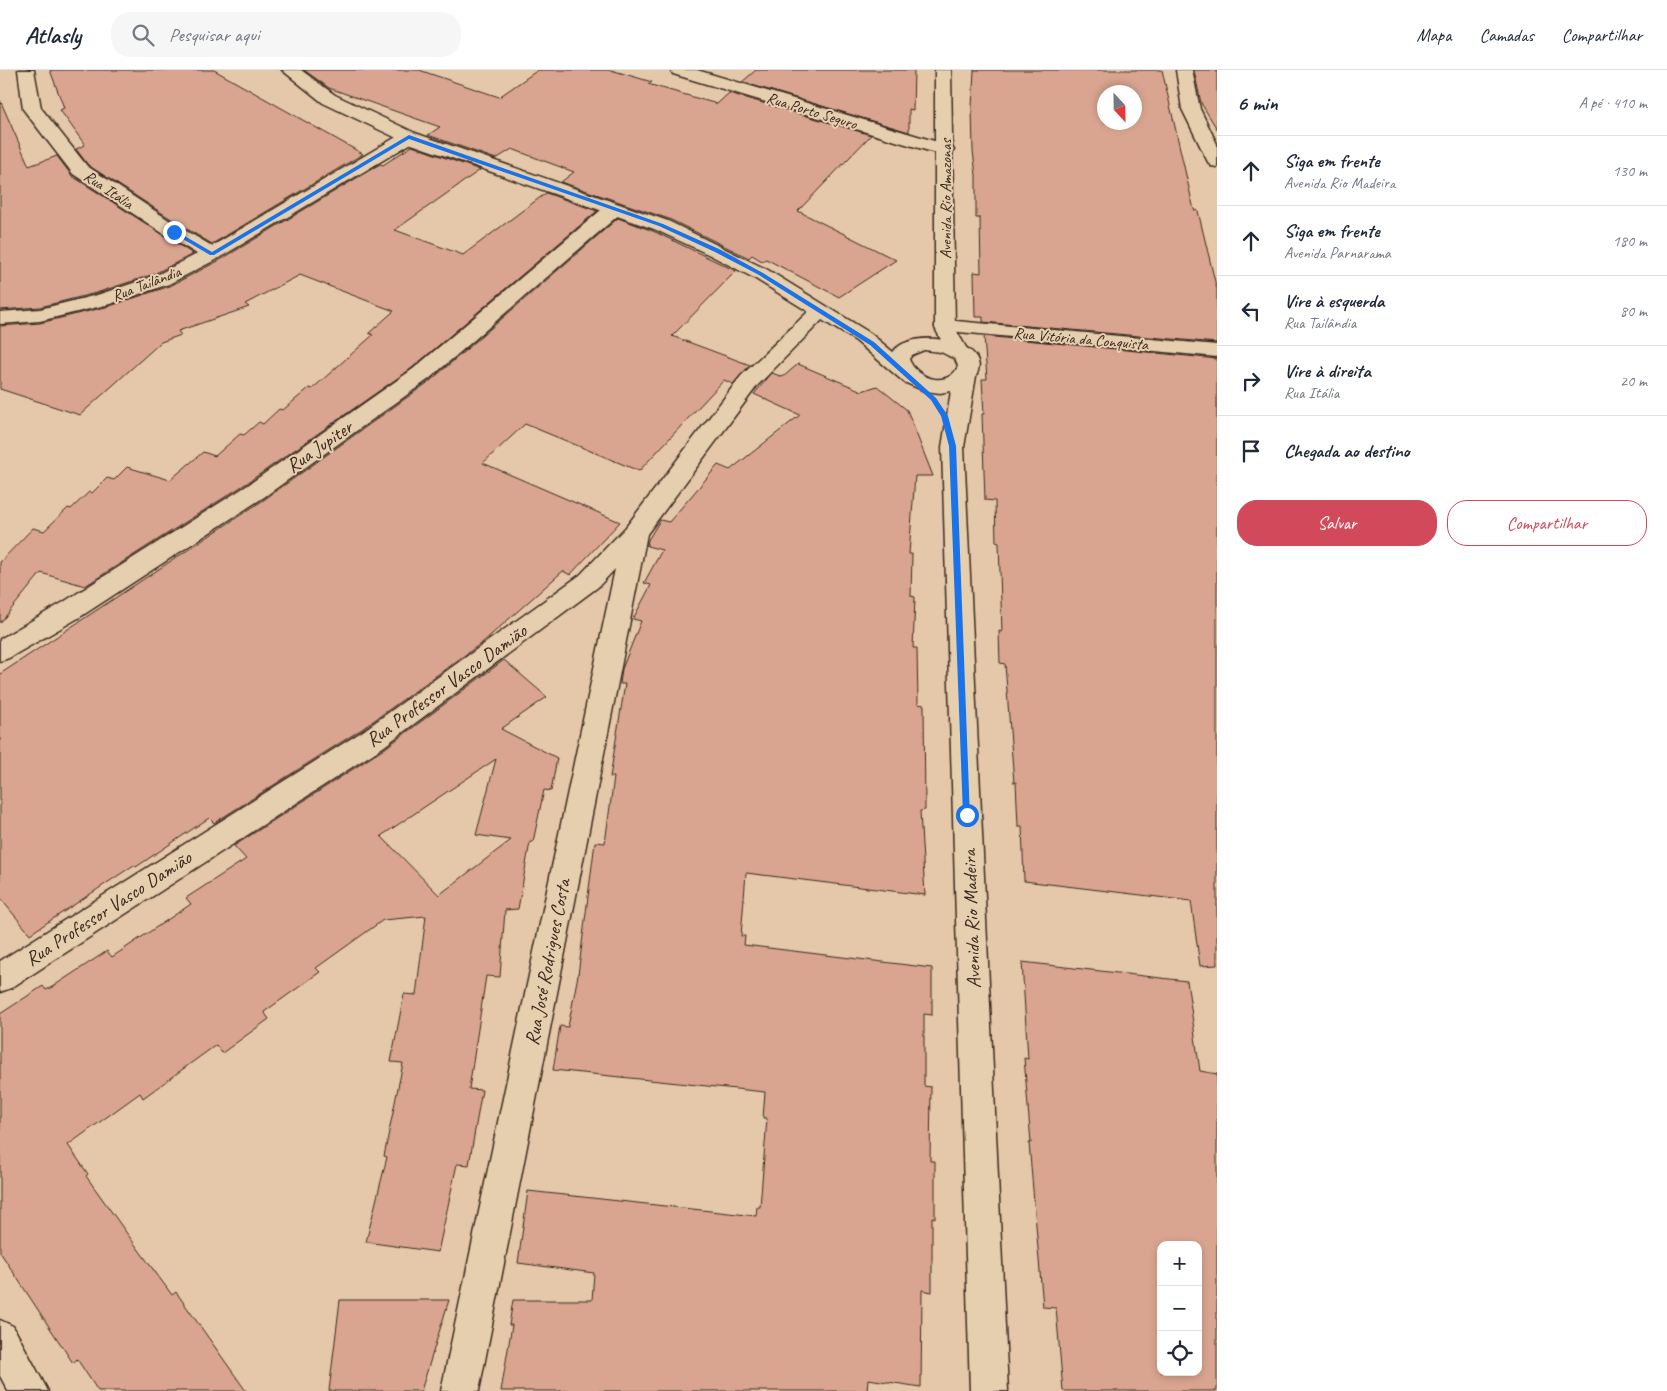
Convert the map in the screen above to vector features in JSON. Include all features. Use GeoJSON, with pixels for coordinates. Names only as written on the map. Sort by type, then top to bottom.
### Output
{"type":"FeatureCollection","features":[{"type":"Feature","properties":{"kind":"street","name":"Rua Itália"},"geometry":{"type":"LineString","coordinates":[[26,70],[32,109],[80,170],[174,232],[212,254]]}},
{"type":"Feature","properties":{"kind":"street"},"geometry":{"type":"LineString","coordinates":[[290,70],[329,99],[409,137],[661,225],[761,274],[829,316],[892,342],[917,345],[940,344],[957,350],[968,363],[968,370],[965,376],[949,384],[938,386],[908,375],[898,362],[900,355],[917,345],[936,337],[945,327]]}},
{"type":"Feature","properties":{"kind":"street","name":"Rua Porto Seguro"},"geometry":{"type":"LineString","coordinates":[[679,70],[945,150]]}},
{"type":"Feature","properties":{"kind":"street","name":"Avenida Rio Amazonas"},"geometry":{"type":"LineString","coordinates":[[943,70],[945,327],[957,350]]}},
{"type":"Feature","properties":{"kind":"street"},"geometry":{"type":"LineString","coordinates":[[1184,70],[1191,108],[1217,162]]}},
{"type":"Feature","properties":{"kind":"street","name":"Rua Tailândia"},"geometry":{"type":"LineString","coordinates":[[0,318],[40,315],[103,300],[162,280],[212,254],[409,137]]}},
{"type":"Feature","properties":{"kind":"street","name":"Rua Jupiter"},"geometry":{"type":"LineString","coordinates":[[0,651],[71,610],[256,491],[421,374],[614,209]]}},
{"type":"Feature","properties":{"kind":"street","name":"Avenida Rio Madeira"},"geometry":{"type":"LineString","coordinates":[[829,316],[872,344],[908,375],[940,408],[945,416],[953,446]]}},
{"type":"Feature","properties":{"kind":"street","name":"Rua Professor Vasco Damião"},"geometry":{"type":"LineString","coordinates":[[0,978],[373,739],[590,581],[635,533],[750,381],[829,316]]}},
{"type":"Feature","properties":{"kind":"street","name":"Rua Vitória da Conquista"},"geometry":{"type":"LineString","coordinates":[[945,327],[1217,350]]}},
{"type":"Feature","properties":{"kind":"street","name":"Avenida Rio Madeira"},"geometry":{"type":"LineString","coordinates":[[965,376],[953,446],[990,1391]]}},
{"type":"Feature","properties":{"kind":"street","name":"Rua José Rodrigues Costa"},"geometry":{"type":"LineString","coordinates":[[460,1391],[635,533]]}},
{"type":"Feature","properties":{"kind":"street"},"geometry":{"type":"LineString","coordinates":[[0,1339],[29,1391]]}},
{"type":"Feature","properties":{"kind":"building"},"geometry":{"type":"Polygon","coordinates":[[[50,70],[214,70],[363,154],[212,244],[88,165],[76,149],[85,145],[60,110],[64,108],[50,70]]]}},
{"type":"Feature","properties":{"kind":"building"},"geometry":{"type":"Polygon","coordinates":[[[304,70],[419,70],[499,97],[538,70],[611,70],[652,82],[648,84],[717,104],[729,93],[871,135],[798,211],[896,260],[839,297],[766,259],[762,261],[752,255],[749,258],[669,219],[561,182],[574,172],[512,149],[496,159],[428,135],[440,127],[329,88],[304,70]]]}},
{"type":"Feature","properties":{"kind":"building"},"geometry":{"type":"Polygon","coordinates":[[[756,70],[914,70],[913,110],[909,109],[909,132],[742,82],[756,70]]]}},
{"type":"Feature","properties":{"kind":"building"},"geometry":{"type":"Polygon","coordinates":[[[974,70],[1162,70],[1194,210],[1198,211],[1217,290],[1217,343],[983,322],[983,317],[975,317],[974,272],[981,273],[980,218],[976,218],[976,175],[973,151],[972,107],[974,70]]]}},
{"type":"Feature","properties":{"kind":"building"},"geometry":{"type":"Polygon","coordinates":[[[1194,70],[1217,70],[1217,129],[1201,103],[1194,70]]]}},
{"type":"Feature","properties":{"kind":"building"},"geometry":{"type":"Polygon","coordinates":[[[0,100],[29,166],[57,156],[72,176],[193,254],[154,274],[96,293],[40,307],[0,310],[0,100]]]}},
{"type":"Feature","properties":{"kind":"building"},"geometry":{"type":"Polygon","coordinates":[[[412,146],[480,170],[395,230],[463,255],[546,193],[597,211],[412,368],[247,483],[85,586],[41,573],[0,623],[0,562],[33,528],[44,531],[68,508],[71,509],[89,492],[92,493],[107,478],[114,480],[127,467],[170,480],[203,452],[215,456],[240,434],[244,435],[259,422],[263,424],[279,409],[283,410],[309,388],[312,389],[373,335],[369,333],[394,311],[300,275],[245,304],[249,307],[178,331],[181,335],[161,342],[80,415],[0,389],[0,326],[40,323],[110,306],[170,286],[220,260],[380,164],[383,165],[412,146]]]}},
{"type":"Feature","properties":{"kind":"building"},"geometry":{"type":"Polygon","coordinates":[[[618,218],[653,231],[736,271],[672,336],[750,365],[733,384],[724,380],[639,471],[525,424],[483,463],[620,522],[570,575],[563,571],[483,642],[362,729],[214,823],[209,818],[30,934],[0,898],[0,674],[265,499],[430,381],[618,218]]]}},
{"type":"Feature","properties":{"kind":"building"},"geometry":{"type":"Polygon","coordinates":[[[984,336],[1217,359],[1217,965],[1200,966],[1191,901],[1024,881],[1022,826],[1018,826],[1016,782],[1014,783],[1005,664],[1000,663],[999,631],[1002,632],[999,543],[996,542],[995,501],[985,500],[982,379],[987,379],[984,336]]]}},
{"type":"Feature","properties":{"kind":"building"},"geometry":{"type":"Polygon","coordinates":[[[798,364],[862,391],[877,386],[907,410],[933,476],[915,476],[909,554],[912,554],[911,596],[915,597],[913,648],[917,648],[918,704],[924,705],[925,810],[920,811],[925,895],[746,873],[741,936],[745,936],[744,945],[932,968],[932,1015],[924,1014],[924,1086],[931,1087],[930,1161],[935,1161],[935,1218],[932,1217],[932,1292],[922,1290],[921,1387],[868,1379],[867,1391],[501,1391],[512,1325],[509,1325],[513,1300],[592,1300],[594,1273],[518,1263],[528,1191],[756,1216],[757,1207],[760,1207],[767,1118],[763,1118],[765,1092],[553,1070],[560,1026],[568,1027],[578,975],[595,842],[605,843],[614,777],[610,777],[625,684],[620,684],[622,669],[641,621],[633,619],[651,585],[644,583],[662,550],[647,546],[648,540],[660,520],[669,522],[718,465],[730,470],[800,415],[754,394],[772,373],[783,377],[798,364]]]}},
{"type":"Feature","properties":{"kind":"building"},"geometry":{"type":"Polygon","coordinates":[[[504,660],[547,697],[501,729],[557,758],[551,791],[544,790],[533,842],[530,842],[518,909],[505,910],[500,977],[486,976],[469,1089],[482,1090],[469,1165],[457,1164],[438,1252],[366,1242],[387,1157],[384,1156],[403,1063],[391,1062],[404,994],[416,995],[426,916],[383,920],[316,968],[320,972],[264,1012],[269,1019],[222,1053],[216,1045],[143,1098],[140,1093],[68,1145],[88,1174],[86,1176],[128,1235],[172,1295],[176,1292],[246,1391],[98,1391],[77,1359],[73,1363],[0,1252],[0,1014],[43,986],[46,990],[52,987],[107,951],[112,957],[191,904],[186,898],[246,859],[234,846],[384,749],[504,660]],[[496,759],[381,836],[439,895],[511,840],[476,835],[496,759]]]}},
{"type":"Feature","properties":{"kind":"building"},"geometry":{"type":"Polygon","coordinates":[[[1022,962],[1187,981],[1200,1071],[1217,1074],[1217,1391],[1063,1391],[1056,1308],[1043,1307],[1024,1058],[1028,1059],[1022,962]]]}},
{"type":"Feature","properties":{"kind":"building"},"geometry":{"type":"Polygon","coordinates":[[[340,1300],[449,1300],[421,1391],[329,1391],[340,1300]]]}},
{"type":"Feature","properties":{"kind":"route"},"geometry":{"type":"LineString","coordinates":[[174,232],[212,254],[409,137],[661,225],[761,274],[863,337],[886,355],[907,376],[916,381],[933,399],[945,416],[953,446],[967,815]]}}]}
